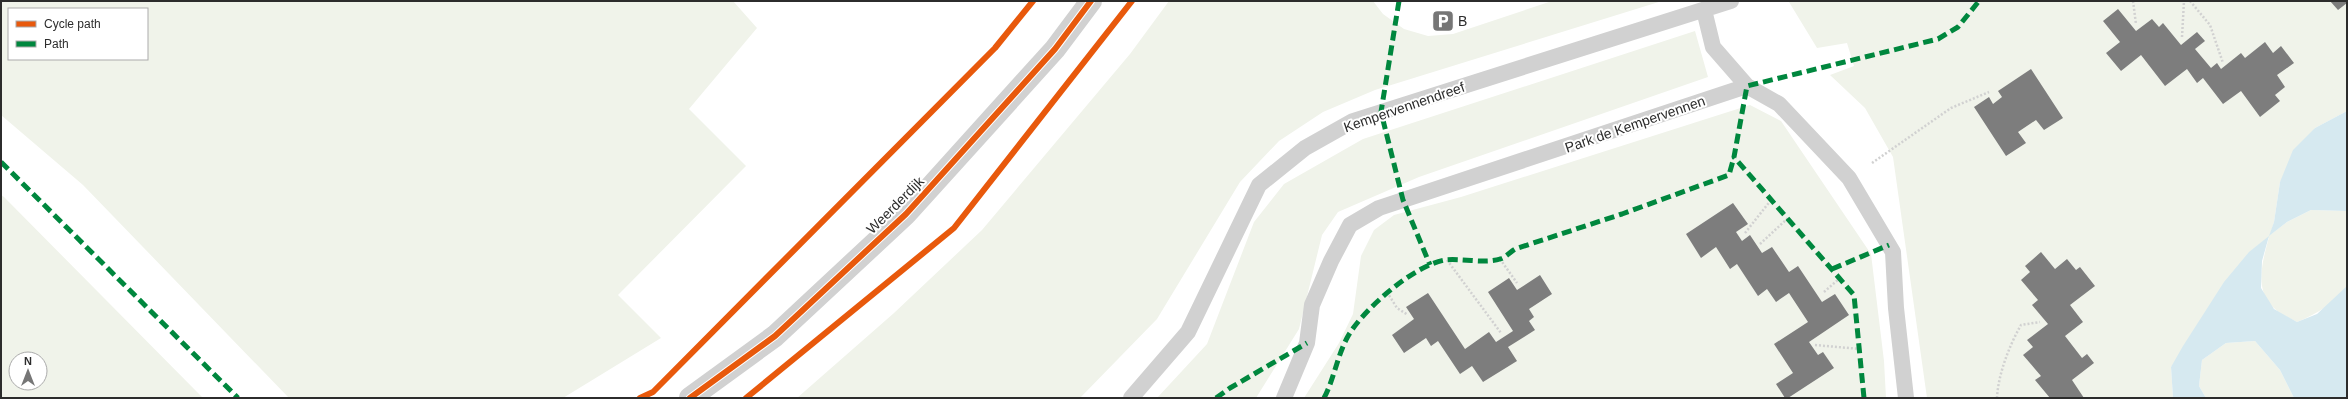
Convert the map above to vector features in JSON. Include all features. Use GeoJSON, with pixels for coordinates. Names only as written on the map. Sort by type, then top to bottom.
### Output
{"type":"FeatureCollection","features":[{"type":"Feature","properties":{"kind":"street","name":"Weerderdijk"},"geometry":{"type":"LineString","coordinates":[[690,398],[776,336],[906,214],[1055,49],[1091,1]]}},
{"type":"Feature","properties":{"kind":"lane","name":"Kempervennendreef"},"geometry":{"type":"LineString","coordinates":[[1131,398],[1188,332],[1259,185],[1306,148],[1353,121],[1731,1]]}},
{"type":"Feature","properties":{"kind":"lane"},"geometry":{"type":"LineString","coordinates":[[1704,10],[1713,47],[1747,86],[1779,104],[1849,178],[1893,252],[1896,308],[1906,398]]}},
{"type":"Feature","properties":{"kind":"lane","name":"Park de Kempervennen"},"geometry":{"type":"LineString","coordinates":[[1284,398],[1307,343],[1312,305],[1350,225],[1379,208],[1747,86]]}},
{"type":"Feature","properties":{"kind":"path"},"geometry":{"type":"LineString","coordinates":[[2133,1],[2136,24]]}},
{"type":"Feature","properties":{"kind":"path"},"geometry":{"type":"LineString","coordinates":[[2182,37],[2184,1]]}},
{"type":"Feature","properties":{"kind":"path"},"geometry":{"type":"LineString","coordinates":[[2190,1],[2210,25],[2223,63]]}},
{"type":"Feature","properties":{"kind":"path"},"geometry":{"type":"LineString","coordinates":[[1849,178],[1951,108],[1989,92]]}},
{"type":"Feature","properties":{"kind":"path"},"geometry":{"type":"LineString","coordinates":[[1745,233],[1772,200]]}},
{"type":"Feature","properties":{"kind":"path"},"geometry":{"type":"LineString","coordinates":[[1760,244],[1788,218]]}},
{"type":"Feature","properties":{"kind":"path"},"geometry":{"type":"LineString","coordinates":[[1447,260],[1501,333]]}},
{"type":"Feature","properties":{"kind":"path"},"geometry":{"type":"LineString","coordinates":[[1500,260],[1517,283]]}},
{"type":"Feature","properties":{"kind":"path"},"geometry":{"type":"LineString","coordinates":[[1824,292],[1840,278]]}},
{"type":"Feature","properties":{"kind":"path"},"geometry":{"type":"LineString","coordinates":[[1387,292],[1397,308],[1408,315]]}},
{"type":"Feature","properties":{"kind":"path"},"geometry":{"type":"LineString","coordinates":[[1997,398],[1997,388],[2014,337],[2021,326],[2040,322]]}},
{"type":"Feature","properties":{"kind":"path"},"geometry":{"type":"LineString","coordinates":[[1815,345],[1860,349]]}},
{"type":"Feature","properties":{"kind":"shaded area"},"geometry":{"type":"Polygon","coordinates":[[[1,1],[733,1],[757,28],[689,109],[746,166],[618,295],[661,338],[563,398],[289,398],[83,185],[1,115],[1,1]]]}},
{"type":"Feature","properties":{"kind":"shaded area"},"geometry":{"type":"Polygon","coordinates":[[[1169,1],[1373,1],[1383,14],[1404,29],[1428,36],[1453,34],[1552,1],[1662,1],[1375,90],[1323,112],[1279,141],[1240,182],[1157,319],[1080,398],[797,398],[894,313],[982,230],[1130,54],[1169,1]]]}},
{"type":"Feature","properties":{"kind":"shaded area"},"geometry":{"type":"Polygon","coordinates":[[[2347,1],[2347,111],[2315,128],[2280,182],[2274,222],[2270,235],[2287,222],[2311,210],[2347,211],[2347,286],[2337,298],[2318,312],[2297,322],[2275,309],[2268,302],[2262,284],[2262,265],[2269,237],[2171,367],[2173,398],[1927,398],[1893,157],[1865,108],[1830,75],[1854,66],[1847,43],[1817,48],[1789,2],[2347,1]]]}},
{"type":"Feature","properties":{"kind":"shaded area"},"geometry":{"type":"Polygon","coordinates":[[[1695,31],[1708,77],[1419,177],[1338,212],[1322,235],[1299,329],[1256,398],[1157,398],[1207,344],[1254,222],[1284,184],[1363,139],[1695,31]]]}},
{"type":"Feature","properties":{"kind":"shaded area"},"geometry":{"type":"Polygon","coordinates":[[[1750,105],[1781,121],[1871,254],[1884,361],[1886,398],[1304,398],[1339,343],[1353,314],[1361,256],[1374,230],[1394,215],[1461,197],[1750,105]]]}},
{"type":"Feature","properties":{"kind":"shaded area"},"geometry":{"type":"Polygon","coordinates":[[[2347,111],[2347,211],[2311,210],[2287,222],[2269,236],[2274,222],[2280,182],[2293,150],[2315,128],[2347,111]]]}},
{"type":"Feature","properties":{"kind":"shaded area"},"geometry":{"type":"Polygon","coordinates":[[[1,195],[4,197],[203,398],[1,398],[1,195]]]}},
{"type":"Feature","properties":{"kind":"shaded area"},"geometry":{"type":"Polygon","coordinates":[[[2269,236],[2262,261],[2261,288],[2274,309],[2297,322],[2317,314],[2347,286],[2347,398],[2294,398],[2280,370],[2255,341],[2226,343],[2202,360],[2199,386],[2206,398],[2173,398],[2171,367],[2183,346],[2224,282],[2249,252],[2269,236]]]}},
{"type":"Feature","properties":{"kind":"shaded area"},"geometry":{"type":"Polygon","coordinates":[[[2255,341],[2280,370],[2294,398],[2206,398],[2199,386],[2202,360],[2226,343],[2255,341]]]}},
{"type":"Feature","properties":{"kind":"building"},"geometry":{"type":"Polygon","coordinates":[[[2330,1],[2347,1],[2347,3],[2338,10],[2330,1]]]}},
{"type":"Feature","properties":{"kind":"building"},"geometry":{"type":"Polygon","coordinates":[[[2118,9],[2136,31],[2152,19],[2159,27],[2163,23],[2181,45],[2197,32],[2205,41],[2195,49],[2211,68],[2217,63],[2221,69],[2241,53],[2245,58],[2265,42],[2273,53],[2281,46],[2294,63],[2277,75],[2285,87],[2275,95],[2280,101],[2260,117],[2241,91],[2223,104],[2203,78],[2197,83],[2187,69],[2165,86],[2141,55],[2121,71],[2106,53],[2120,42],[2103,21],[2118,9]]]}},
{"type":"Feature","properties":{"kind":"building"},"geometry":{"type":"Polygon","coordinates":[[[2031,69],[2063,118],[2044,130],[2036,120],[2018,132],[2026,143],[2006,156],[1974,107],[1989,97],[1993,104],[2002,97],[1998,91],[2031,69]]]}},
{"type":"Feature","properties":{"kind":"building"},"geometry":{"type":"Polygon","coordinates":[[[1733,203],[1748,224],[1736,232],[1742,241],[1750,235],[1762,253],[1772,247],[1789,272],[1798,266],[1822,302],[1835,294],[1849,315],[1809,342],[1818,355],[1823,352],[1834,368],[1788,398],[1785,398],[1776,384],[1793,373],[1774,344],[1808,322],[1789,293],[1776,302],[1767,289],[1758,296],[1737,264],[1730,269],[1716,247],[1701,258],[1686,234],[1733,203]]]}},
{"type":"Feature","properties":{"kind":"building"},"geometry":{"type":"Polygon","coordinates":[[[2041,252],[2055,269],[2067,259],[2076,270],[2080,267],[2095,286],[2070,305],[2083,322],[2065,336],[2082,358],[2087,354],[2094,363],[2072,380],[2084,398],[2050,398],[2035,380],[2041,376],[2023,355],[2033,347],[2027,340],[2048,324],[2032,305],[2038,300],[2021,280],[2030,272],[2025,266],[2041,252]]]}},
{"type":"Feature","properties":{"kind":"building"},"geometry":{"type":"Polygon","coordinates":[[[1540,275],[1552,294],[1529,309],[1534,317],[1529,321],[1535,330],[1508,347],[1517,361],[1483,382],[1472,366],[1460,374],[1438,341],[1431,346],[1426,338],[1404,353],[1392,335],[1414,319],[1406,307],[1428,293],[1465,349],[1489,332],[1496,342],[1513,331],[1488,292],[1509,278],[1517,290],[1540,275]]]}},
{"type":"Feature","properties":{"kind":"marked path"},"geometry":{"type":"LineString","coordinates":[[1399,1],[1381,112],[1403,200],[1430,265]]}},
{"type":"Feature","properties":{"kind":"marked path"},"geometry":{"type":"LineString","coordinates":[[1864,398],[1854,295],[1734,157],[1747,86],[1938,39],[1958,27],[1979,1]]}},
{"type":"Feature","properties":{"kind":"marked path"},"geometry":{"type":"LineString","coordinates":[[1324,398],[1344,345],[1354,327],[1376,303],[1419,270],[1445,260],[1488,261],[1502,258],[1515,249],[1622,214],[1729,175],[1734,157]]}},
{"type":"Feature","properties":{"kind":"marked path"},"geometry":{"type":"LineString","coordinates":[[1,162],[238,398]]}},
{"type":"Feature","properties":{"kind":"marked path"},"geometry":{"type":"LineString","coordinates":[[1832,269],[1889,245]]}},
{"type":"Feature","properties":{"kind":"marked path"},"geometry":{"type":"LineString","coordinates":[[1216,398],[1230,388],[1307,343]]}},
{"type":"Feature","properties":{"kind":"cycle path"},"geometry":{"type":"LineString","coordinates":[[640,398],[653,392],[995,48],[1033,1]]}},
{"type":"Feature","properties":{"kind":"cycle path"},"geometry":{"type":"LineString","coordinates":[[690,398],[775,336],[906,214],[1055,49],[1091,1]]}},
{"type":"Feature","properties":{"kind":"cycle path"},"geometry":{"type":"LineString","coordinates":[[746,398],[954,228],[1132,1]]}},
{"type":"Feature","properties":{"kind":"place","name":"B"},"geometry":{"type":"Point","coordinates":[1443,21]}}]}
